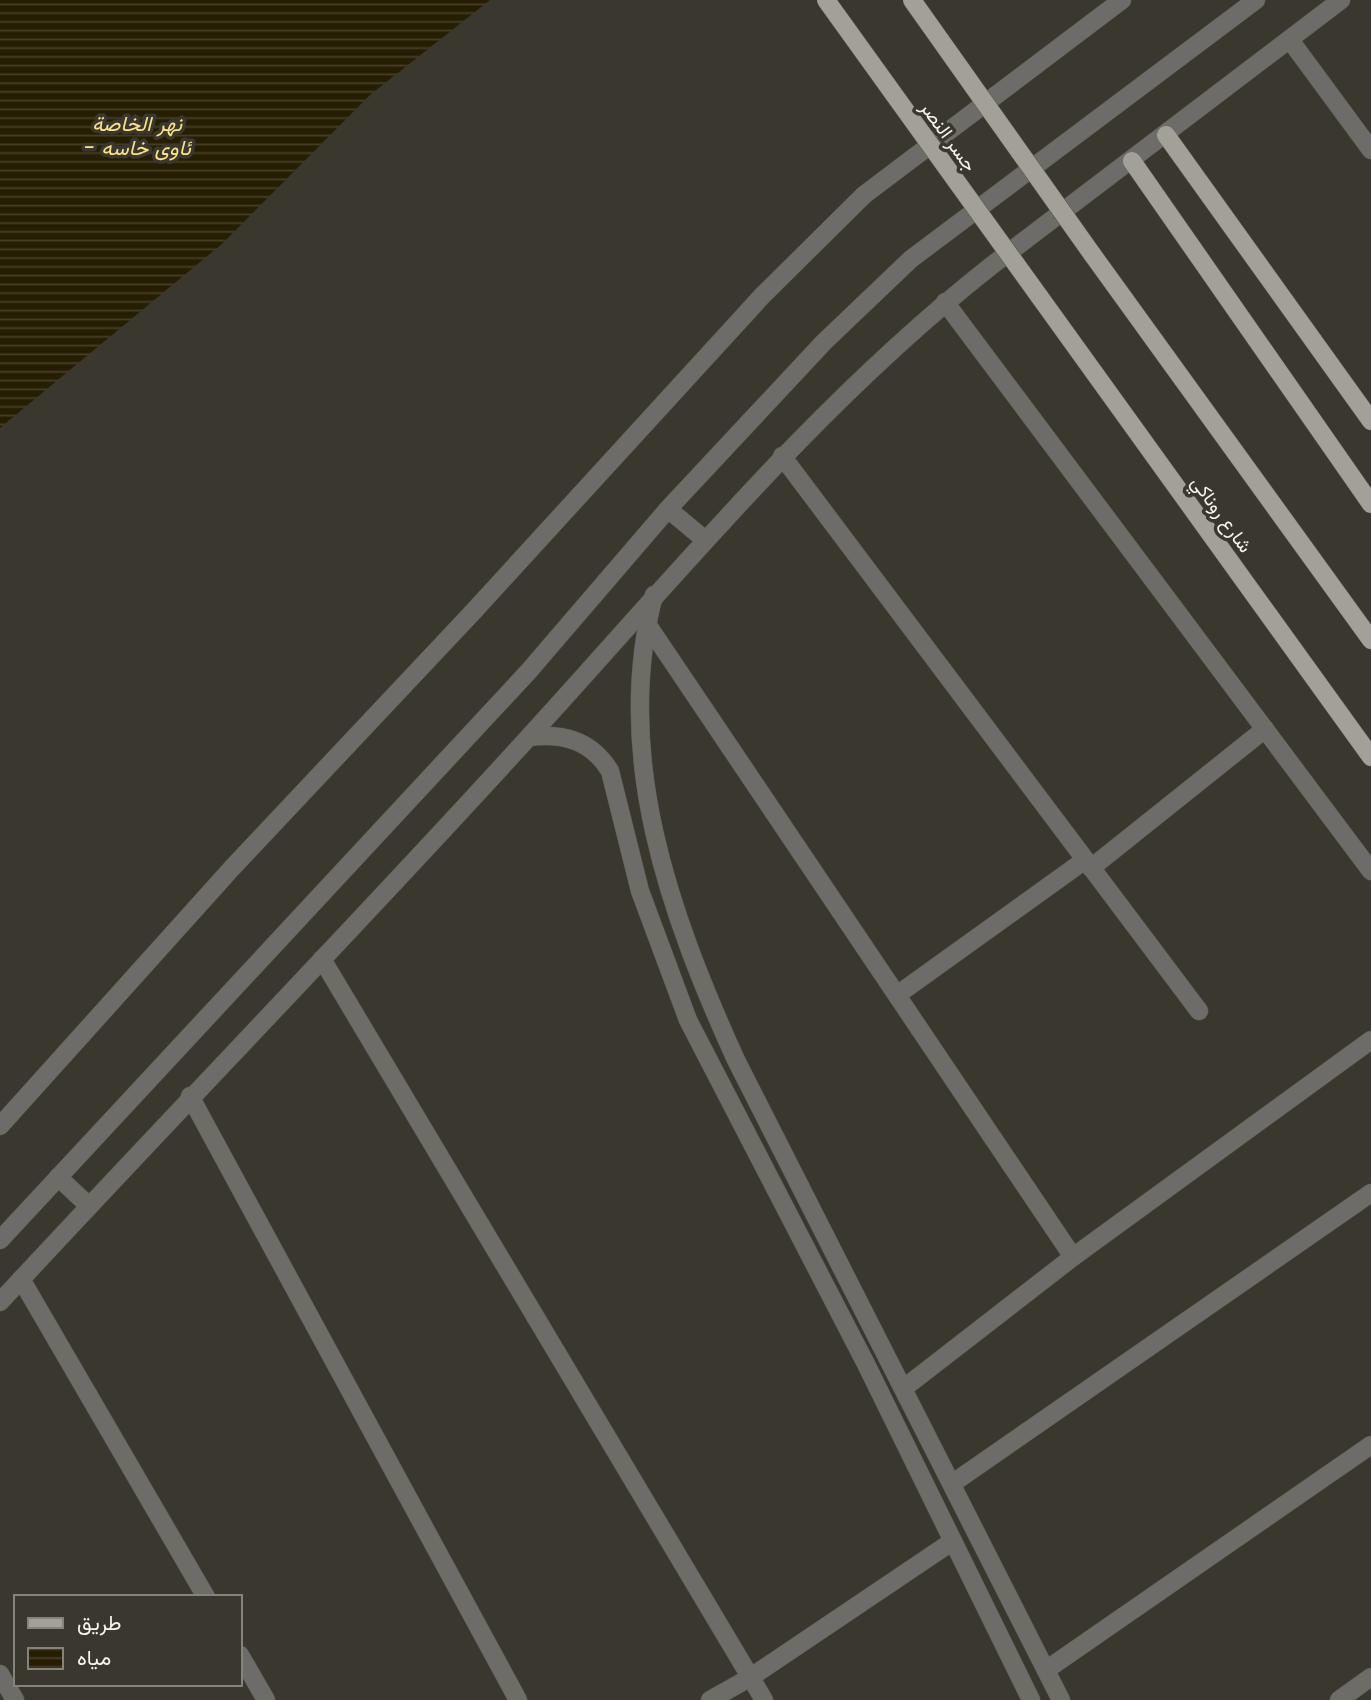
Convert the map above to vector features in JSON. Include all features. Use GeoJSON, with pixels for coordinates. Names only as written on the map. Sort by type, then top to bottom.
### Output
{"type":"FeatureCollection","features":[{"type":"Feature","properties":{"kind":"main road","name":"جسر النصر"},"geometry":{"type":"LineString","coordinates":[[826,0],[1039,296]]}},
{"type":"Feature","properties":{"kind":"main road"},"geometry":{"type":"LineString","coordinates":[[912,0],[1371,640]]}},
{"type":"Feature","properties":{"kind":"main road"},"geometry":{"type":"LineString","coordinates":[[1166,135],[1371,421]]}},
{"type":"Feature","properties":{"kind":"main road"},"geometry":{"type":"LineString","coordinates":[[1132,161],[1371,504]]}},
{"type":"Feature","properties":{"kind":"main road","name":"شارع روناكي"},"geometry":{"type":"LineString","coordinates":[[1039,296],[1371,757]]}},
{"type":"Feature","properties":{"kind":"street"},"geometry":{"type":"LineString","coordinates":[[0,1126],[232,868],[472,613],[762,296],[864,195],[1122,0]]}},
{"type":"Feature","properties":{"kind":"street"},"geometry":{"type":"LineString","coordinates":[[0,1240],[519,682],[668,509],[815,351],[911,259],[1256,0]]}},
{"type":"Feature","properties":{"kind":"street"},"geometry":{"type":"LineString","coordinates":[[0,1302],[528,737],[704,539],[782,456],[905,336],[945,302],[1341,0]]}},
{"type":"Feature","properties":{"kind":"street"},"geometry":{"type":"LineString","coordinates":[[1290,40],[1371,150]]}},
{"type":"Feature","properties":{"kind":"street"},"geometry":{"type":"LineString","coordinates":[[945,302],[1371,871]]}},
{"type":"Feature","properties":{"kind":"street"},"geometry":{"type":"LineString","coordinates":[[782,456],[1199,1011]]}},
{"type":"Feature","properties":{"kind":"street"},"geometry":{"type":"LineString","coordinates":[[668,509],[704,539]]}},
{"type":"Feature","properties":{"kind":"street"},"geometry":{"type":"LineString","coordinates":[[654,594],[638,681],[641,760],[670,898],[711,1005],[786,1160],[953,1483],[1061,1700]]}},
{"type":"Feature","properties":{"kind":"street"},"geometry":{"type":"LineString","coordinates":[[647,624],[1073,1257]]}},
{"type":"Feature","properties":{"kind":"street"},"geometry":{"type":"LineString","coordinates":[[897,995],[1088,864],[1265,730]]}},
{"type":"Feature","properties":{"kind":"street"},"geometry":{"type":"LineString","coordinates":[[528,737],[567,737],[593,749],[610,771],[640,891],[688,1020],[866,1364],[1031,1700]]}},
{"type":"Feature","properties":{"kind":"street"},"geometry":{"type":"LineString","coordinates":[[619,805],[649,801]]}},
{"type":"Feature","properties":{"kind":"street"},"geometry":{"type":"LineString","coordinates":[[322,958],[764,1700]]}},
{"type":"Feature","properties":{"kind":"street"},"geometry":{"type":"LineString","coordinates":[[904,1388],[1073,1257],[1371,1040]]}},
{"type":"Feature","properties":{"kind":"street"},"geometry":{"type":"LineString","coordinates":[[190,1096],[518,1700]]}},
{"type":"Feature","properties":{"kind":"street"},"geometry":{"type":"LineString","coordinates":[[58,1177],[89,1206]]}},
{"type":"Feature","properties":{"kind":"street"},"geometry":{"type":"LineString","coordinates":[[953,1483],[1371,1193]]}},
{"type":"Feature","properties":{"kind":"street"},"geometry":{"type":"LineString","coordinates":[[21,1279],[205,1595]]}},
{"type":"Feature","properties":{"kind":"street"},"geometry":{"type":"LineString","coordinates":[[1046,1670],[1371,1445]]}},
{"type":"Feature","properties":{"kind":"street"},"geometry":{"type":"LineString","coordinates":[[710,1700],[751,1677],[953,1542]]}},
{"type":"Feature","properties":{"kind":"street"},"geometry":{"type":"LineString","coordinates":[[242,1658],[266,1700]]}},
{"type":"Feature","properties":{"kind":"street"},"geometry":{"type":"LineString","coordinates":[[0,1674],[15,1700]]}},
{"type":"Feature","properties":{"kind":"street"},"geometry":{"type":"LineString","coordinates":[[1339,1700],[1371,1677]]}},
{"type":"Feature","properties":{"kind":"water","name":"نهر الخاصة - ئاوی خاسە"},"geometry":{"type":"Polygon","coordinates":[[[0,0],[490,0],[370,95],[223,243],[0,428],[0,0]]]}}]}
